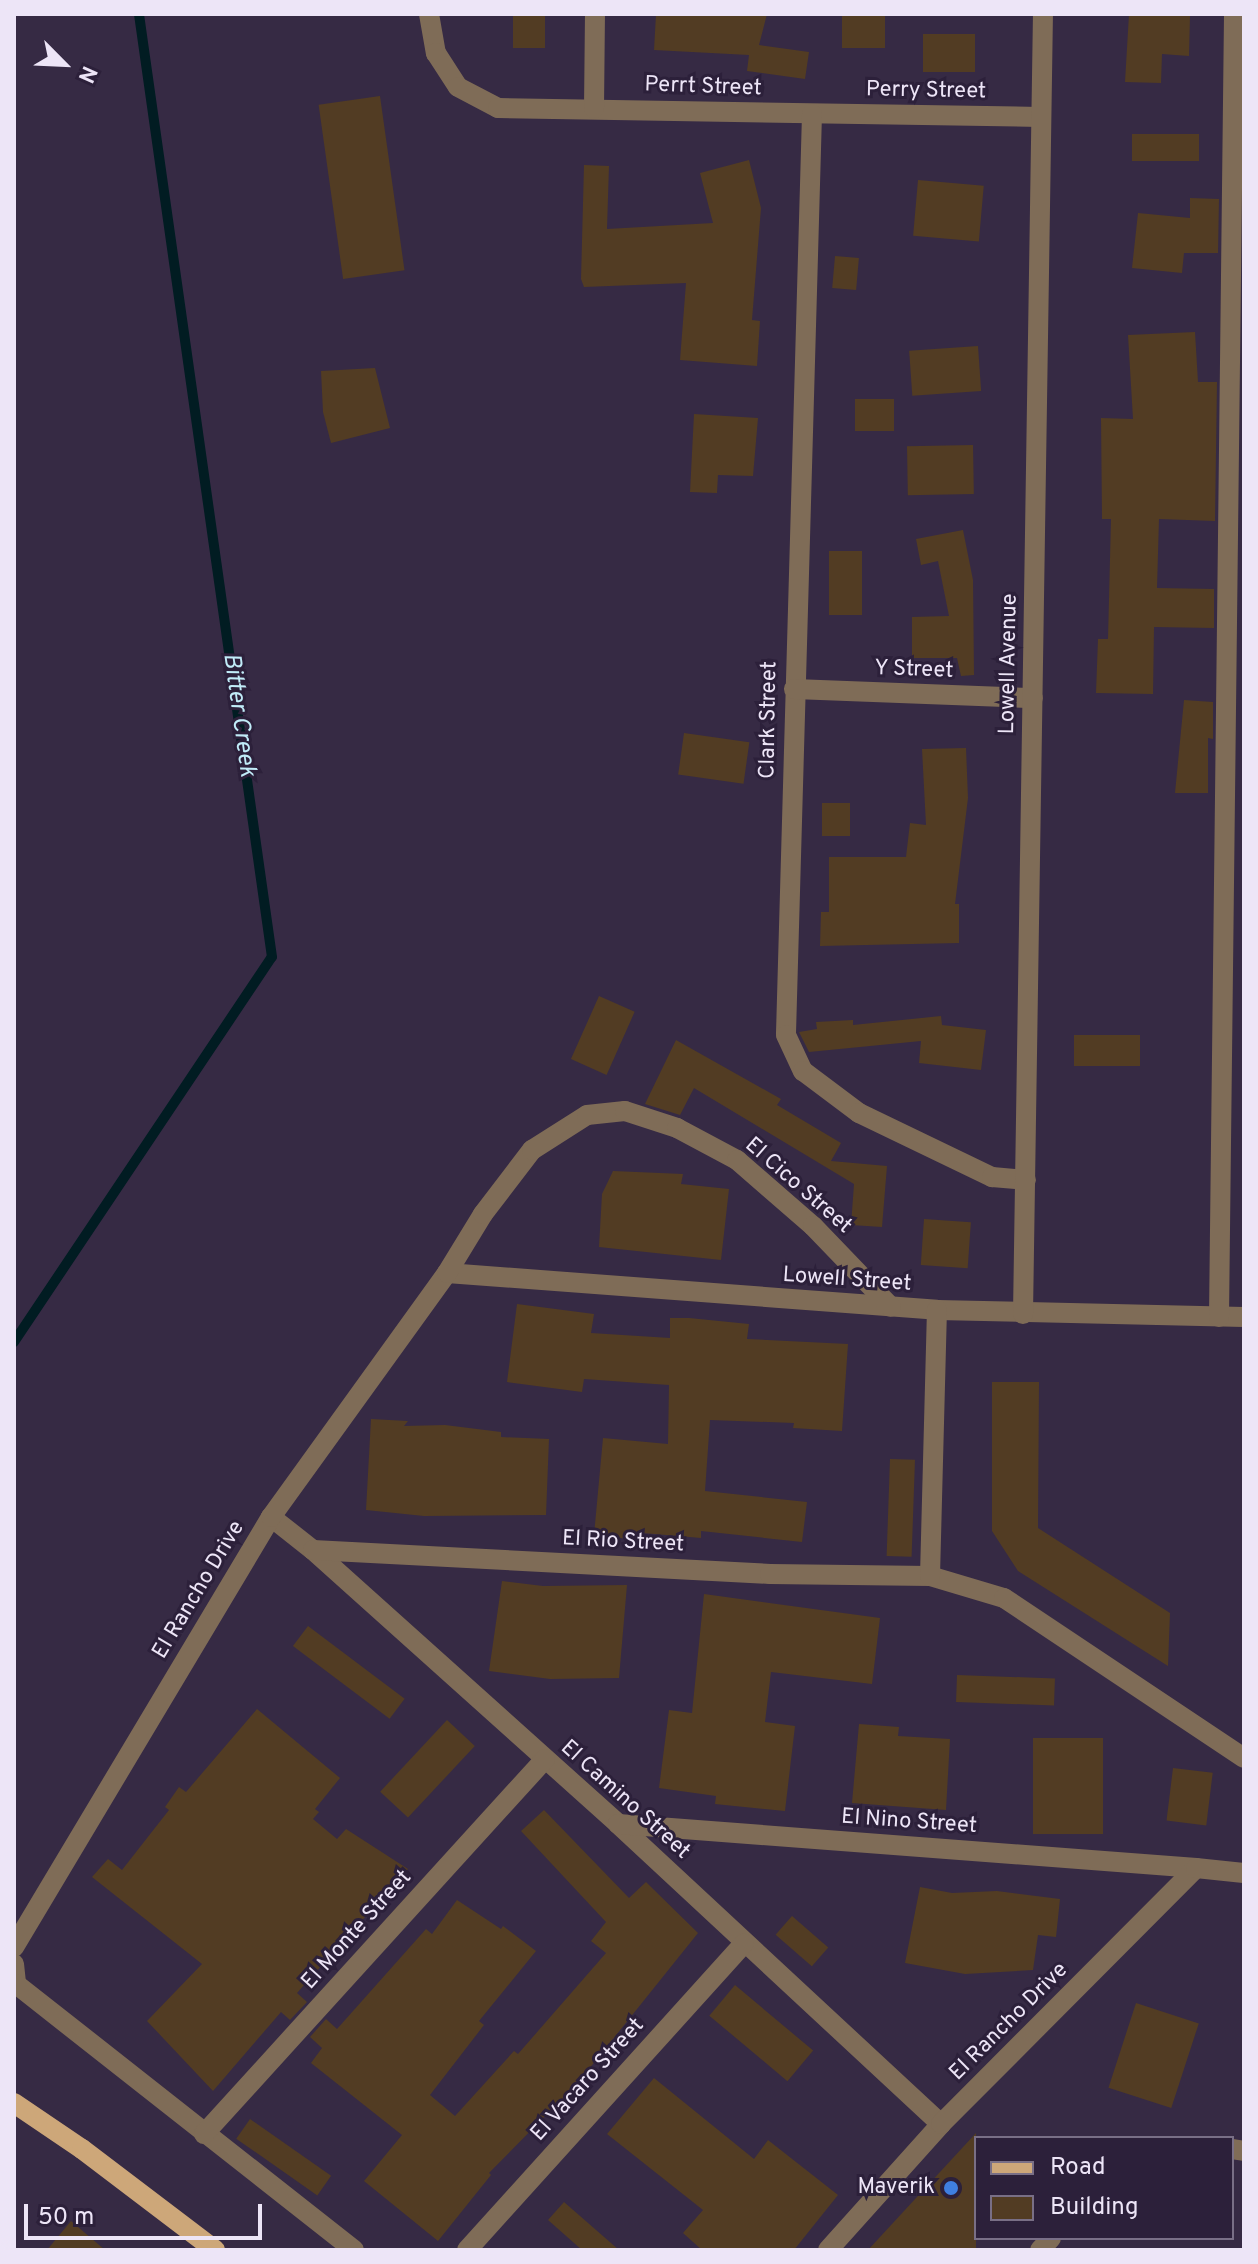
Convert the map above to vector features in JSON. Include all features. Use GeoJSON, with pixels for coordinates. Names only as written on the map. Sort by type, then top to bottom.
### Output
{"type":"FeatureCollection","features":[{"type":"Feature","properties":{"kind":"main road"},"geometry":{"type":"LineString","coordinates":[[14,2103],[82,2149],[215,2250]]}},
{"type":"Feature","properties":{"kind":"street","name":"Perrt Street"},"geometry":{"type":"LineString","coordinates":[[429,14],[436,53],[458,87],[498,108],[812,114]]}},
{"type":"Feature","properties":{"kind":"street"},"geometry":{"type":"LineString","coordinates":[[594,108],[595,14]]}},
{"type":"Feature","properties":{"kind":"street","name":"Lowell Avenue"},"geometry":{"type":"LineString","coordinates":[[1023,1314],[1043,14]]}},
{"type":"Feature","properties":{"kind":"street"},"geometry":{"type":"LineString","coordinates":[[1219,1317],[1234,14]]}},
{"type":"Feature","properties":{"kind":"street","name":"Perry Street"},"geometry":{"type":"LineString","coordinates":[[812,114],[1040,117]]}},
{"type":"Feature","properties":{"kind":"street","name":"Clark Street"},"geometry":{"type":"LineString","coordinates":[[812,114],[786,1035],[803,1071],[859,1113],[992,1177],[1026,1180]]}},
{"type":"Feature","properties":{"kind":"street","name":"Y Street"},"geometry":{"type":"LineString","coordinates":[[794,689],[1033,698]]}},
{"type":"Feature","properties":{"kind":"street","name":"El Cico Street"},"geometry":{"type":"LineString","coordinates":[[447,1273],[483,1214],[532,1150],[587,1115],[625,1111],[677,1128],[737,1160],[813,1226],[891,1307]]}},
{"type":"Feature","properties":{"kind":"street","name":"Lowell Street"},"geometry":{"type":"LineString","coordinates":[[447,1273],[937,1310],[1244,1317]]}},
{"type":"Feature","properties":{"kind":"street","name":"El Rancho Drive"},"geometry":{"type":"LineString","coordinates":[[14,1947],[271,1517],[447,1273]]}},
{"type":"Feature","properties":{"kind":"street"},"geometry":{"type":"LineString","coordinates":[[930,1576],[937,1310]]}},
{"type":"Feature","properties":{"kind":"street","name":"El Camino Street"},"geometry":{"type":"LineString","coordinates":[[271,1517],[313,1550],[618,1824],[941,2124]]}},
{"type":"Feature","properties":{"kind":"street","name":"El Rio Street"},"geometry":{"type":"LineString","coordinates":[[313,1550],[770,1574],[930,1576],[1004,1598],[1244,1758]]}},
{"type":"Feature","properties":{"kind":"street","name":"El Monte Street"},"geometry":{"type":"LineString","coordinates":[[204,2134],[545,1759]]}},
{"type":"Feature","properties":{"kind":"street","name":"El Nino Street"},"geometry":{"type":"LineString","coordinates":[[618,1824],[1196,1868]]}},
{"type":"Feature","properties":{"kind":"street"},"geometry":{"type":"LineString","coordinates":[[1196,1868],[1244,1873]]}},
{"type":"Feature","properties":{"kind":"street","name":"El Rancho Drive"},"geometry":{"type":"LineString","coordinates":[[828,2250],[941,2124],[1196,1868]]}},
{"type":"Feature","properties":{"kind":"street","name":"El Vacaro Street"},"geometry":{"type":"LineString","coordinates":[[467,2250],[744,1943]]}},
{"type":"Feature","properties":{"kind":"street"},"geometry":{"type":"LineString","coordinates":[[14,1964],[16,1984],[354,2250]]}},
{"type":"Feature","properties":{"kind":"building"},"geometry":{"type":"Polygon","coordinates":[[[513,14],[545,14],[545,48],[513,48],[513,14]]]}},
{"type":"Feature","properties":{"kind":"building"},"geometry":{"type":"Polygon","coordinates":[[[656,14],[767,14],[759,45],[809,52],[805,79],[747,71],[749,55],[654,50],[656,14]]]}},
{"type":"Feature","properties":{"kind":"building"},"geometry":{"type":"Polygon","coordinates":[[[842,14],[885,14],[885,48],[842,48],[842,14]]]}},
{"type":"Feature","properties":{"kind":"building"},"geometry":{"type":"Polygon","coordinates":[[[1129,14],[1190,16],[1189,56],[1162,54],[1161,83],[1125,82],[1129,14]]]}},
{"type":"Feature","properties":{"kind":"building"},"geometry":{"type":"Polygon","coordinates":[[[923,34],[975,34],[975,72],[923,72],[923,34]]]}},
{"type":"Feature","properties":{"kind":"building"},"geometry":{"type":"Polygon","coordinates":[[[380,96],[404,270],[343,279],[319,105],[380,96]]]}},
{"type":"Feature","properties":{"kind":"building"},"geometry":{"type":"Polygon","coordinates":[[[1132,134],[1199,134],[1199,161],[1132,161],[1132,134]]]}},
{"type":"Feature","properties":{"kind":"building"},"geometry":{"type":"Polygon","coordinates":[[[749,160],[761,208],[752,320],[760,321],[757,366],[680,360],[686,283],[584,287],[581,279],[584,165],[609,166],[607,229],[713,223],[700,173],[749,160]]]}},
{"type":"Feature","properties":{"kind":"building"},"geometry":{"type":"Polygon","coordinates":[[[918,180],[984,186],[979,242],[913,236],[918,180]]]}},
{"type":"Feature","properties":{"kind":"building"},"geometry":{"type":"Polygon","coordinates":[[[1190,198],[1219,199],[1218,253],[1184,253],[1182,273],[1132,268],[1138,213],[1190,218],[1190,198]]]}},
{"type":"Feature","properties":{"kind":"building"},"geometry":{"type":"Polygon","coordinates":[[[835,256],[859,258],[856,290],[832,288],[835,256]]]}},
{"type":"Feature","properties":{"kind":"building"},"geometry":{"type":"Polygon","coordinates":[[[1195,332],[1198,382],[1217,382],[1215,521],[1159,519],[1157,588],[1214,589],[1214,628],[1154,627],[1153,694],[1096,693],[1098,639],[1108,639],[1111,519],[1102,519],[1101,418],[1133,419],[1128,335],[1195,332]]]}},
{"type":"Feature","properties":{"kind":"building"},"geometry":{"type":"Polygon","coordinates":[[[978,346],[981,391],[912,396],[909,351],[978,346]]]}},
{"type":"Feature","properties":{"kind":"building"},"geometry":{"type":"Polygon","coordinates":[[[375,368],[390,428],[331,443],[323,412],[321,371],[375,368]]]}},
{"type":"Feature","properties":{"kind":"building"},"geometry":{"type":"Polygon","coordinates":[[[855,399],[894,399],[894,431],[855,431],[855,399]]]}},
{"type":"Feature","properties":{"kind":"building"},"geometry":{"type":"Polygon","coordinates":[[[694,414],[758,418],[753,476],[718,475],[717,493],[690,492],[694,414]]]}},
{"type":"Feature","properties":{"kind":"building"},"geometry":{"type":"Polygon","coordinates":[[[973,445],[974,494],[908,495],[907,446],[973,445]]]}},
{"type":"Feature","properties":{"kind":"building"},"geometry":{"type":"Polygon","coordinates":[[[963,530],[973,580],[974,675],[961,676],[957,658],[912,658],[912,617],[949,616],[938,561],[921,565],[916,539],[963,530]]]}},
{"type":"Feature","properties":{"kind":"building"},"geometry":{"type":"Polygon","coordinates":[[[829,551],[862,551],[862,615],[829,615],[829,551]]]}},
{"type":"Feature","properties":{"kind":"building"},"geometry":{"type":"Polygon","coordinates":[[[1184,700],[1213,702],[1213,739],[1208,738],[1208,793],[1175,793],[1184,700]]]}},
{"type":"Feature","properties":{"kind":"building"},"geometry":{"type":"Polygon","coordinates":[[[684,733],[749,742],[744,784],[678,775],[684,733]]]}},
{"type":"Feature","properties":{"kind":"building"},"geometry":{"type":"Polygon","coordinates":[[[966,748],[968,798],[955,904],[959,904],[959,943],[820,946],[821,912],[829,912],[829,857],[906,857],[910,823],[926,825],[922,749],[966,748]]]}},
{"type":"Feature","properties":{"kind":"building"},"geometry":{"type":"Polygon","coordinates":[[[822,803],[850,803],[850,836],[822,836],[822,803]]]}},
{"type":"Feature","properties":{"kind":"building"},"geometry":{"type":"Polygon","coordinates":[[[599,996],[635,1012],[607,1075],[571,1059],[599,996]]]}},
{"type":"Feature","properties":{"kind":"building"},"geometry":{"type":"Polygon","coordinates":[[[941,1016],[942,1025],[986,1030],[981,1070],[919,1063],[921,1041],[809,1052],[799,1032],[817,1029],[816,1022],[853,1020],[853,1025],[941,1016]]]}},
{"type":"Feature","properties":{"kind":"building"},"geometry":{"type":"Polygon","coordinates":[[[1074,1035],[1140,1035],[1140,1066],[1074,1066],[1074,1035]]]}},
{"type":"Feature","properties":{"kind":"building"},"geometry":{"type":"Polygon","coordinates":[[[676,1040],[781,1099],[777,1105],[841,1143],[831,1161],[887,1166],[882,1227],[851,1225],[854,1184],[694,1088],[680,1115],[645,1104],[676,1040]]]}},
{"type":"Feature","properties":{"kind":"building"},"geometry":{"type":"Polygon","coordinates":[[[613,1171],[683,1174],[681,1184],[729,1189],[721,1260],[599,1247],[602,1194],[613,1171]]]}},
{"type":"Feature","properties":{"kind":"building"},"geometry":{"type":"Polygon","coordinates":[[[924,1219],[971,1222],[968,1268],[921,1265],[924,1219]]]}},
{"type":"Feature","properties":{"kind":"building"},"geometry":{"type":"Polygon","coordinates":[[[517,1304],[594,1314],[591,1333],[670,1338],[670,1318],[689,1318],[749,1324],[747,1339],[848,1344],[842,1431],[793,1428],[794,1423],[710,1420],[705,1491],[807,1502],[802,1542],[701,1531],[701,1538],[631,1532],[630,1539],[594,1535],[603,1438],[668,1444],[669,1385],[584,1379],[582,1392],[507,1382],[517,1304]]]}},
{"type":"Feature","properties":{"kind":"building"},"geometry":{"type":"Polygon","coordinates":[[[992,1382],[1039,1382],[1038,1528],[1170,1613],[1168,1666],[1018,1571],[992,1531],[992,1382]]]}},
{"type":"Feature","properties":{"kind":"building"},"geometry":{"type":"Polygon","coordinates":[[[371,1419],[408,1421],[404,1426],[445,1425],[501,1432],[501,1437],[549,1439],[546,1515],[424,1516],[366,1510],[371,1419]]]}},
{"type":"Feature","properties":{"kind":"building"},"geometry":{"type":"Polygon","coordinates":[[[890,1459],[915,1460],[912,1557],[887,1556],[890,1459]]]}},
{"type":"Feature","properties":{"kind":"building"},"geometry":{"type":"Polygon","coordinates":[[[502,1581],[543,1586],[627,1585],[619,1678],[550,1679],[489,1671],[502,1581]]]}},
{"type":"Feature","properties":{"kind":"building"},"geometry":{"type":"Polygon","coordinates":[[[704,1594],[880,1618],[872,1684],[771,1672],[765,1722],[795,1726],[785,1811],[715,1804],[716,1796],[659,1788],[669,1710],[692,1713],[704,1594]]]}},
{"type":"Feature","properties":{"kind":"building"},"geometry":{"type":"Polygon","coordinates":[[[308,1626],[405,1699],[390,1719],[293,1646],[308,1626]]]}},
{"type":"Feature","properties":{"kind":"building"},"geometry":{"type":"Polygon","coordinates":[[[957,1675],[1055,1678],[1054,1705],[956,1702],[957,1675]]]}},
{"type":"Feature","properties":{"kind":"building"},"geometry":{"type":"Polygon","coordinates":[[[257,1709],[340,1778],[315,1809],[319,1812],[313,1819],[337,1839],[346,1829],[408,1869],[297,1993],[307,2002],[290,2020],[281,2012],[213,2091],[147,2021],[202,1964],[92,1877],[108,1859],[122,1870],[169,1810],[165,1807],[179,1787],[186,1792],[257,1709]]]}},
{"type":"Feature","properties":{"kind":"building"},"geometry":{"type":"Polygon","coordinates":[[[447,1720],[475,1746],[408,1818],[380,1792],[447,1720]]]}},
{"type":"Feature","properties":{"kind":"building"},"geometry":{"type":"Polygon","coordinates":[[[859,1724],[899,1727],[898,1736],[950,1739],[946,1810],[852,1803],[859,1724]]]}},
{"type":"Feature","properties":{"kind":"building"},"geometry":{"type":"Polygon","coordinates":[[[1033,1738],[1103,1738],[1103,1834],[1033,1834],[1033,1738]]]}},
{"type":"Feature","properties":{"kind":"building"},"geometry":{"type":"Polygon","coordinates":[[[1173,1768],[1213,1773],[1206,1825],[1167,1821],[1173,1768]]]}},
{"type":"Feature","properties":{"kind":"building"},"geometry":{"type":"Polygon","coordinates":[[[544,1810],[629,1898],[646,1882],[698,1933],[556,2110],[553,2108],[489,2173],[491,2175],[438,2241],[364,2181],[402,2135],[311,2063],[322,2048],[310,2037],[326,2019],[337,2029],[426,1929],[432,1934],[457,1900],[501,1929],[503,1926],[536,1951],[479,2021],[484,2025],[430,2095],[455,2116],[514,2051],[518,2054],[606,1953],[591,1941],[606,1922],[521,1831],[544,1810]]]}},
{"type":"Feature","properties":{"kind":"building"},"geometry":{"type":"Polygon","coordinates":[[[920,1887],[952,1893],[997,1891],[1060,1899],[1056,1937],[1038,1935],[1033,1970],[965,1974],[905,1963],[920,1887]]]}},
{"type":"Feature","properties":{"kind":"building"},"geometry":{"type":"Polygon","coordinates":[[[792,1916],[828,1947],[812,1966],[776,1935],[792,1916]]]}},
{"type":"Feature","properties":{"kind":"building"},"geometry":{"type":"Polygon","coordinates":[[[735,1985],[813,2051],[787,2081],[709,2016],[735,1985]]]}},
{"type":"Feature","properties":{"kind":"building"},"geometry":{"type":"Polygon","coordinates":[[[1136,2003],[1199,2023],[1171,2108],[1108,2088],[1136,2003]]]}},
{"type":"Feature","properties":{"kind":"building"},"geometry":{"type":"Polygon","coordinates":[[[654,2078],[754,2159],[768,2140],[838,2195],[794,2250],[702,2250],[683,2233],[703,2210],[607,2134],[654,2078]]]}},
{"type":"Feature","properties":{"kind":"building"},"geometry":{"type":"Polygon","coordinates":[[[250,2119],[331,2176],[317,2195],[236,2139],[250,2119]]]}},
{"type":"Feature","properties":{"kind":"building","name":"Maverik"},"geometry":{"type":"Polygon","coordinates":[[[976,2133],[976,2250],[868,2250],[976,2133]]]}},
{"type":"Feature","properties":{"kind":"building"},"geometry":{"type":"Polygon","coordinates":[[[564,2202],[619,2250],[582,2250],[548,2220],[564,2202]]]}},
{"type":"Feature","properties":{"kind":"building"},"geometry":{"type":"Polygon","coordinates":[[[71,2221],[105,2250],[47,2250],[71,2221]]]}},
{"type":"Feature","properties":{"kind":"waterway","name":"Bitter Creek"},"geometry":{"type":"LineString","coordinates":[[14,1342],[272,957],[139,14]]}},
{"type":"Feature","properties":{"kind":"place","name":"Maverik"},"geometry":{"type":"Point","coordinates":[951,2188]}}]}
